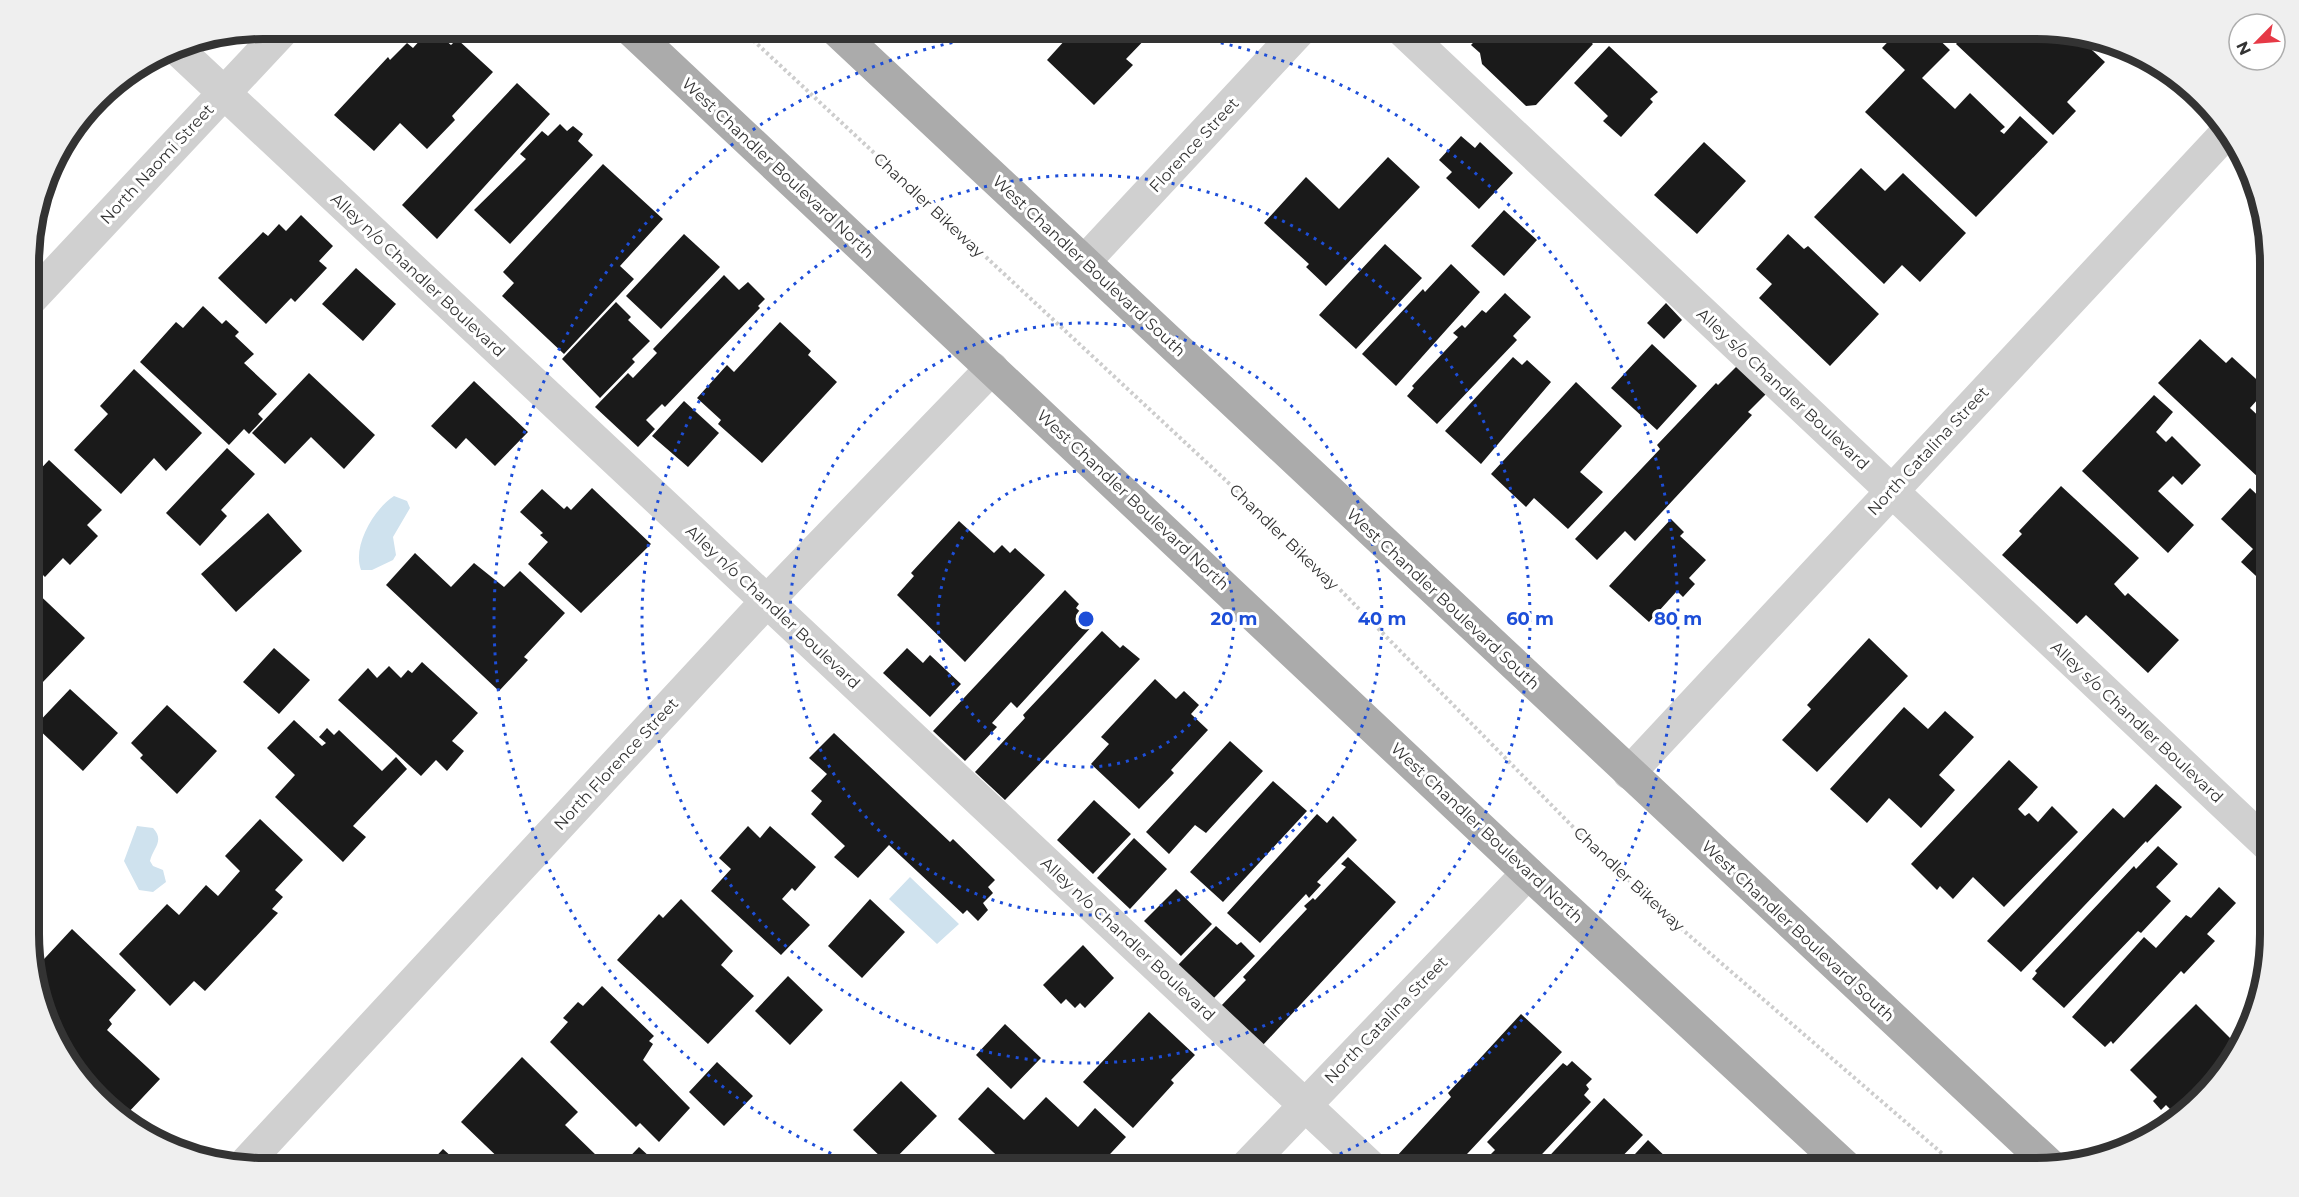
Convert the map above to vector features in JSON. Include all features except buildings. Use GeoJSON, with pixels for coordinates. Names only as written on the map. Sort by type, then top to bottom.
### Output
{"type":"FeatureCollection","features":[{"type":"Feature","properties":{"kind":"main road","name":"West Chandler Boulevard North"},"geometry":{"type":"LineString","coordinates":[[641,39],[1528,873],[1836,1158]]}},
{"type":"Feature","properties":{"kind":"main road","name":"West Chandler Boulevard South"},"geometry":{"type":"LineString","coordinates":[[846,39],[2042,1158]]}},
{"type":"Feature","properties":{"kind":"street","name":"North Naomi Street"},"geometry":{"type":"LineString","coordinates":[[39,290],[275,39]]}},
{"type":"Feature","properties":{"kind":"street","name":"Florence Street"},"geometry":{"type":"LineString","coordinates":[[1085,261],[1292,39]]}},
{"type":"Feature","properties":{"kind":"street","name":"Alley s/o Chandler Boulevard"},"geometry":{"type":"LineString","coordinates":[[1412,39],[2260,838]]}},
{"type":"Feature","properties":{"kind":"street","name":"Alley n/o Chandler Boulevard"},"geometry":{"type":"LineString","coordinates":[[183,54],[1361,1158]]}},
{"type":"Feature","properties":{"kind":"street","name":"North Catalina Street"},"geometry":{"type":"LineString","coordinates":[[1629,773],[2222,138]]}},
{"type":"Feature","properties":{"kind":"street","name":"North Florence Street"},"geometry":{"type":"LineString","coordinates":[[251,1158],[767,601],[992,368]]}},
{"type":"Feature","properties":{"kind":"street","name":"North Catalina Street"},"geometry":{"type":"LineString","coordinates":[[1254,1158],[1528,873]]}},
{"type":"Feature","properties":{"kind":"path","name":"Chandler Bikeway"},"geometry":{"type":"LineString","coordinates":[[752,39],[1307,556],[1575,829],[1662,912],[1947,1158]]}},
{"type":"Feature","properties":{"kind":"water"},"geometry":{"type":"Polygon","coordinates":[[[394,496],[407,501],[410,508],[393,537],[396,555],[393,560],[372,570],[361,570],[359,560],[362,539],[372,519],[394,496]]]}},
{"type":"Feature","properties":{"kind":"water"},"geometry":{"type":"Polygon","coordinates":[[[137,826],[153,828],[158,837],[150,861],[153,866],[163,870],[166,882],[153,892],[139,890],[124,861],[137,826]]]}},
{"type":"Feature","properties":{"kind":"water"},"geometry":{"type":"Polygon","coordinates":[[[910,877],[959,924],[937,944],[889,899],[910,877]]]}}]}
